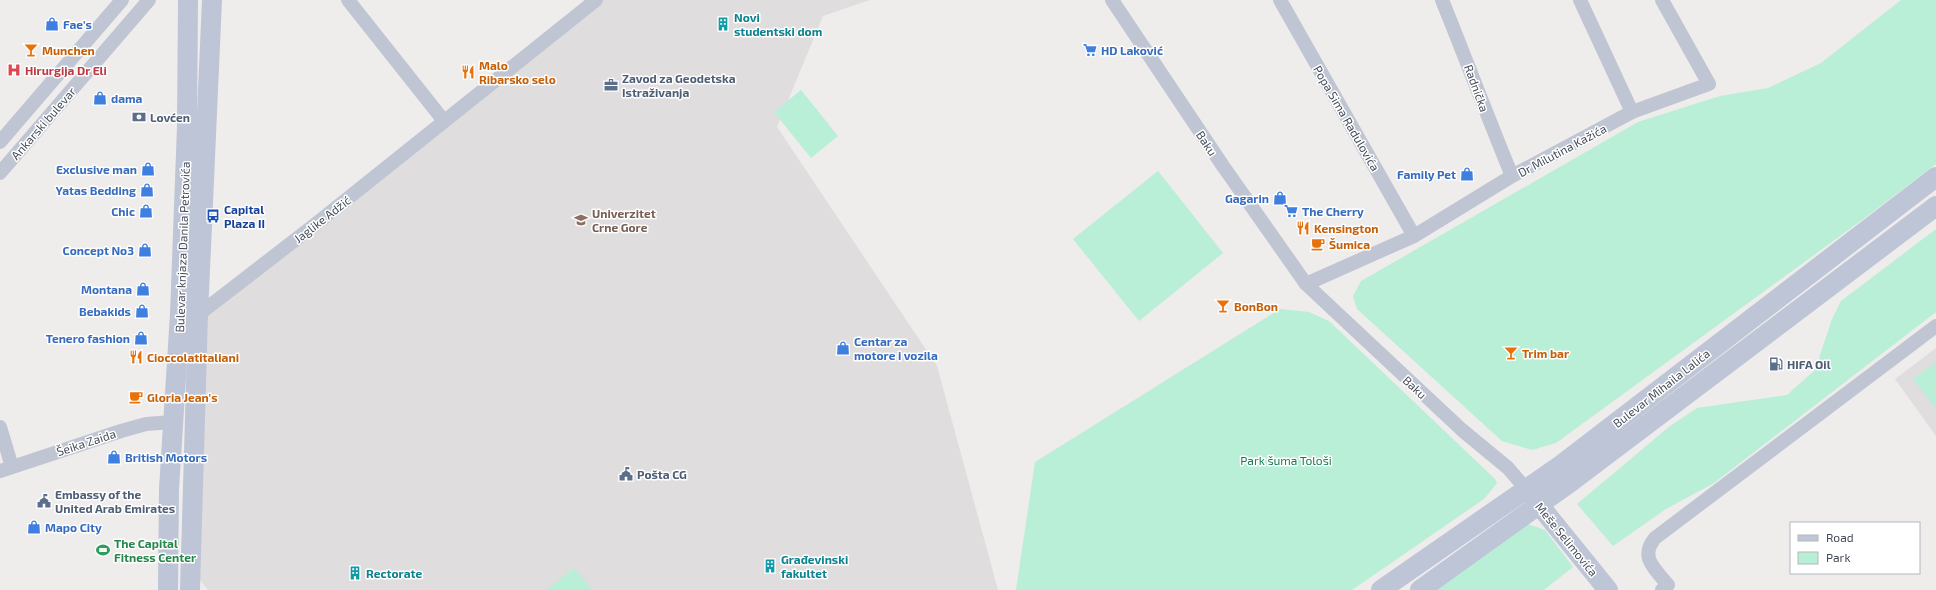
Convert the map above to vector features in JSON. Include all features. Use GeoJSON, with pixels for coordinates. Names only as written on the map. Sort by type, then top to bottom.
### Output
{"type":"FeatureCollection","features":[{"type":"Feature","properties":{"kind":"main road","name":"Bulevar knjaza Danila Petrovića"},"geometry":{"type":"LineString","coordinates":[[190,590],[198,315],[212,0]]}},
{"type":"Feature","properties":{"kind":"main road","name":"Bulevar knjaza Danila Petrovića"},"geometry":{"type":"LineString","coordinates":[[168,590],[169,489],[180,314],[186,149],[186,3]]}},
{"type":"Feature","properties":{"kind":"main road","name":"Bulevar Mihaila Lalića"},"geometry":{"type":"LineString","coordinates":[[1381,590],[1567,460],[1936,178]]}},
{"type":"Feature","properties":{"kind":"main road","name":"Bulevar Mihaila Lalića"},"geometry":{"type":"LineString","coordinates":[[1420,590],[1539,505],[1936,206]]}},
{"type":"Feature","properties":{"kind":"main road","name":"Meše Selimovića"},"geometry":{"type":"LineString","coordinates":[[1526,489],[1608,590]]}},
{"type":"Feature","properties":{"kind":"street","name":"Ankarski bulevar"},"geometry":{"type":"LineString","coordinates":[[0,142],[122,0]]}},
{"type":"Feature","properties":{"kind":"street","name":"Ankarski bulevar"},"geometry":{"type":"LineString","coordinates":[[1,171],[149,0]]}},
{"type":"Feature","properties":{"kind":"street"},"geometry":{"type":"LineString","coordinates":[[348,0],[444,121]]}},
{"type":"Feature","properties":{"kind":"street","name":"Jaglike Adžić"},"geometry":{"type":"LineString","coordinates":[[198,315],[596,0]]}},
{"type":"Feature","properties":{"kind":"street","name":"Baku"},"geometry":{"type":"LineString","coordinates":[[1112,0],[1223,166],[1306,284],[1462,430],[1508,468],[1526,489]]}},
{"type":"Feature","properties":{"kind":"street","name":"Popa Sima Radulovića"},"geometry":{"type":"LineString","coordinates":[[1280,0],[1414,236]]}},
{"type":"Feature","properties":{"kind":"street","name":"Radnička"},"geometry":{"type":"LineString","coordinates":[[1442,0],[1472,71],[1482,104],[1512,176]]}},
{"type":"Feature","properties":{"kind":"street"},"geometry":{"type":"LineString","coordinates":[[1580,0],[1632,112]]}},
{"type":"Feature","properties":{"kind":"street","name":"Dr Milutina Kažića"},"geometry":{"type":"LineString","coordinates":[[1306,284],[1414,236],[1512,176],[1632,112],[1709,84],[1662,0]]}},
{"type":"Feature","properties":{"kind":"street"},"geometry":{"type":"LineString","coordinates":[[1662,590],[1668,585],[1650,562],[1648,554],[1648,546],[1655,538],[1936,326]]}},
{"type":"Feature","properties":{"kind":"street","name":"Šeika Zaida"},"geometry":{"type":"LineString","coordinates":[[6,469],[121,431],[146,424],[173,422]]}},
{"type":"Feature","properties":{"kind":"street"},"geometry":{"type":"LineString","coordinates":[[0,427],[6,469]]}},
{"type":"Feature","properties":{"kind":"shaded area","name":"Univerzitet Crne Gore"},"geometry":{"type":"Polygon","coordinates":[[[601,0],[870,0],[823,16],[777,127],[937,366],[998,590],[208,590],[199,579],[208,312],[601,0]]]}},
{"type":"Feature","properties":{"kind":"shaded area"},"geometry":{"type":"Polygon","coordinates":[[[1936,348],[1936,436],[1895,379],[1936,348]]]}},
{"type":"Feature","properties":{"kind":"green space"},"geometry":{"type":"Polygon","coordinates":[[[1901,0],[1936,0],[1936,164],[1862,220],[1556,443],[1532,450],[1502,441],[1357,309],[1353,296],[1361,281],[1638,122],[1720,96],[1768,88],[1821,63],[1901,0]]]}},
{"type":"Feature","properties":{"kind":"green space"},"geometry":{"type":"Polygon","coordinates":[[[801,90],[838,136],[811,158],[774,112],[801,90]]]}},
{"type":"Feature","properties":{"kind":"green space"},"geometry":{"type":"Polygon","coordinates":[[[1158,171],[1223,253],[1139,321],[1073,239],[1158,171]]]}},
{"type":"Feature","properties":{"kind":"green space"},"geometry":{"type":"Polygon","coordinates":[[[1936,229],[1936,312],[1714,483],[1666,509],[1613,546],[1577,504],[1670,426],[1697,408],[1787,395],[1815,370],[1832,319],[1841,301],[1936,229]]]}},
{"type":"Feature","properties":{"kind":"green space","name":"Park šuma Tološi"},"geometry":{"type":"Polygon","coordinates":[[[1280,309],[1309,312],[1329,321],[1495,479],[1497,483],[1484,499],[1352,590],[1016,590],[1035,462],[1280,309]]]}},
{"type":"Feature","properties":{"kind":"green space"},"geometry":{"type":"Polygon","coordinates":[[[1936,362],[1936,409],[1913,379],[1936,362]]]}},
{"type":"Feature","properties":{"kind":"green space"},"geometry":{"type":"Polygon","coordinates":[[[1522,522],[1545,530],[1573,567],[1544,590],[1417,590],[1522,522]]]}},
{"type":"Feature","properties":{"kind":"green space"},"geometry":{"type":"Polygon","coordinates":[[[574,568],[592,590],[546,590],[574,568]]]}},
{"type":"Feature","properties":{"kind":"place","name":"Fae's"},"geometry":{"type":"Point","coordinates":[52,24]}},
{"type":"Feature","properties":{"kind":"place","name":"Novi studentski dom"},"geometry":{"type":"Point","coordinates":[723,24]}},
{"type":"Feature","properties":{"kind":"place","name":"Munchen"},"geometry":{"type":"Point","coordinates":[31,50]}},
{"type":"Feature","properties":{"kind":"place","name":"HD Laković"},"geometry":{"type":"Point","coordinates":[1090,50]}},
{"type":"Feature","properties":{"kind":"place","name":"Hirurgija Dr Eli"},"geometry":{"type":"Point","coordinates":[14,70]}},
{"type":"Feature","properties":{"kind":"place","name":"Malo Ribarsko selo"},"geometry":{"type":"Point","coordinates":[468,72]}},
{"type":"Feature","properties":{"kind":"place","name":"Zavod za Geodetska Istraživanja"},"geometry":{"type":"Point","coordinates":[611,85]}},
{"type":"Feature","properties":{"kind":"place","name":"dama"},"geometry":{"type":"Point","coordinates":[100,98]}},
{"type":"Feature","properties":{"kind":"place","name":"Lovćen"},"geometry":{"type":"Point","coordinates":[139,117]}},
{"type":"Feature","properties":{"kind":"place","name":"Exclusive man"},"geometry":{"type":"Point","coordinates":[148,169]}},
{"type":"Feature","properties":{"kind":"place","name":"Family Pet"},"geometry":{"type":"Point","coordinates":[1467,174]}},
{"type":"Feature","properties":{"kind":"place","name":"Yatas Bedding"},"geometry":{"type":"Point","coordinates":[147,190]}},
{"type":"Feature","properties":{"kind":"place","name":"Gagarin"},"geometry":{"type":"Point","coordinates":[1280,198]}},
{"type":"Feature","properties":{"kind":"place","name":"Chic"},"geometry":{"type":"Point","coordinates":[146,211]}},
{"type":"Feature","properties":{"kind":"place","name":"The Cherry"},"geometry":{"type":"Point","coordinates":[1291,211]}},
{"type":"Feature","properties":{"kind":"place","name":"Capital Plaza II"},"geometry":{"type":"Point","coordinates":[213,216]}},
{"type":"Feature","properties":{"kind":"place","name":"Univerzitet Crne Gore"},"geometry":{"type":"Point","coordinates":[581,220]}},
{"type":"Feature","properties":{"kind":"place","name":"Kensington"},"geometry":{"type":"Point","coordinates":[1303,228]}},
{"type":"Feature","properties":{"kind":"place","name":"Šumica"},"geometry":{"type":"Point","coordinates":[1318,244]}},
{"type":"Feature","properties":{"kind":"place","name":"Concept No3"},"geometry":{"type":"Point","coordinates":[145,250]}},
{"type":"Feature","properties":{"kind":"place","name":"Montana"},"geometry":{"type":"Point","coordinates":[143,289]}},
{"type":"Feature","properties":{"kind":"place","name":"BonBon"},"geometry":{"type":"Point","coordinates":[1223,306]}},
{"type":"Feature","properties":{"kind":"place","name":"Bebakids"},"geometry":{"type":"Point","coordinates":[142,311]}},
{"type":"Feature","properties":{"kind":"place","name":"Tenero fashion"},"geometry":{"type":"Point","coordinates":[141,338]}},
{"type":"Feature","properties":{"kind":"place","name":"Centar za motore i vozila"},"geometry":{"type":"Point","coordinates":[843,348]}},
{"type":"Feature","properties":{"kind":"place","name":"Trim bar"},"geometry":{"type":"Point","coordinates":[1511,353]}},
{"type":"Feature","properties":{"kind":"place","name":"Cioccolatitaliani"},"geometry":{"type":"Point","coordinates":[136,357]}},
{"type":"Feature","properties":{"kind":"place","name":"HIFA Oil"},"geometry":{"type":"Point","coordinates":[1776,364]}},
{"type":"Feature","properties":{"kind":"place","name":"Gloria Jean's"},"geometry":{"type":"Point","coordinates":[136,397]}},
{"type":"Feature","properties":{"kind":"place","name":"British Motors"},"geometry":{"type":"Point","coordinates":[114,457]}},
{"type":"Feature","properties":{"kind":"place","name":"Pošta CG"},"geometry":{"type":"Point","coordinates":[626,474]}},
{"type":"Feature","properties":{"kind":"place","name":"Embassy of the United Arab Emirates"},"geometry":{"type":"Point","coordinates":[44,501]}},
{"type":"Feature","properties":{"kind":"place","name":"Mapo City"},"geometry":{"type":"Point","coordinates":[34,527]}},
{"type":"Feature","properties":{"kind":"place","name":"The Capital Fitness Center"},"geometry":{"type":"Point","coordinates":[103,550]}},
{"type":"Feature","properties":{"kind":"place","name":"Građevinski fakultet"},"geometry":{"type":"Point","coordinates":[770,566]}},
{"type":"Feature","properties":{"kind":"place","name":"Rectorate"},"geometry":{"type":"Point","coordinates":[355,573]}}]}
